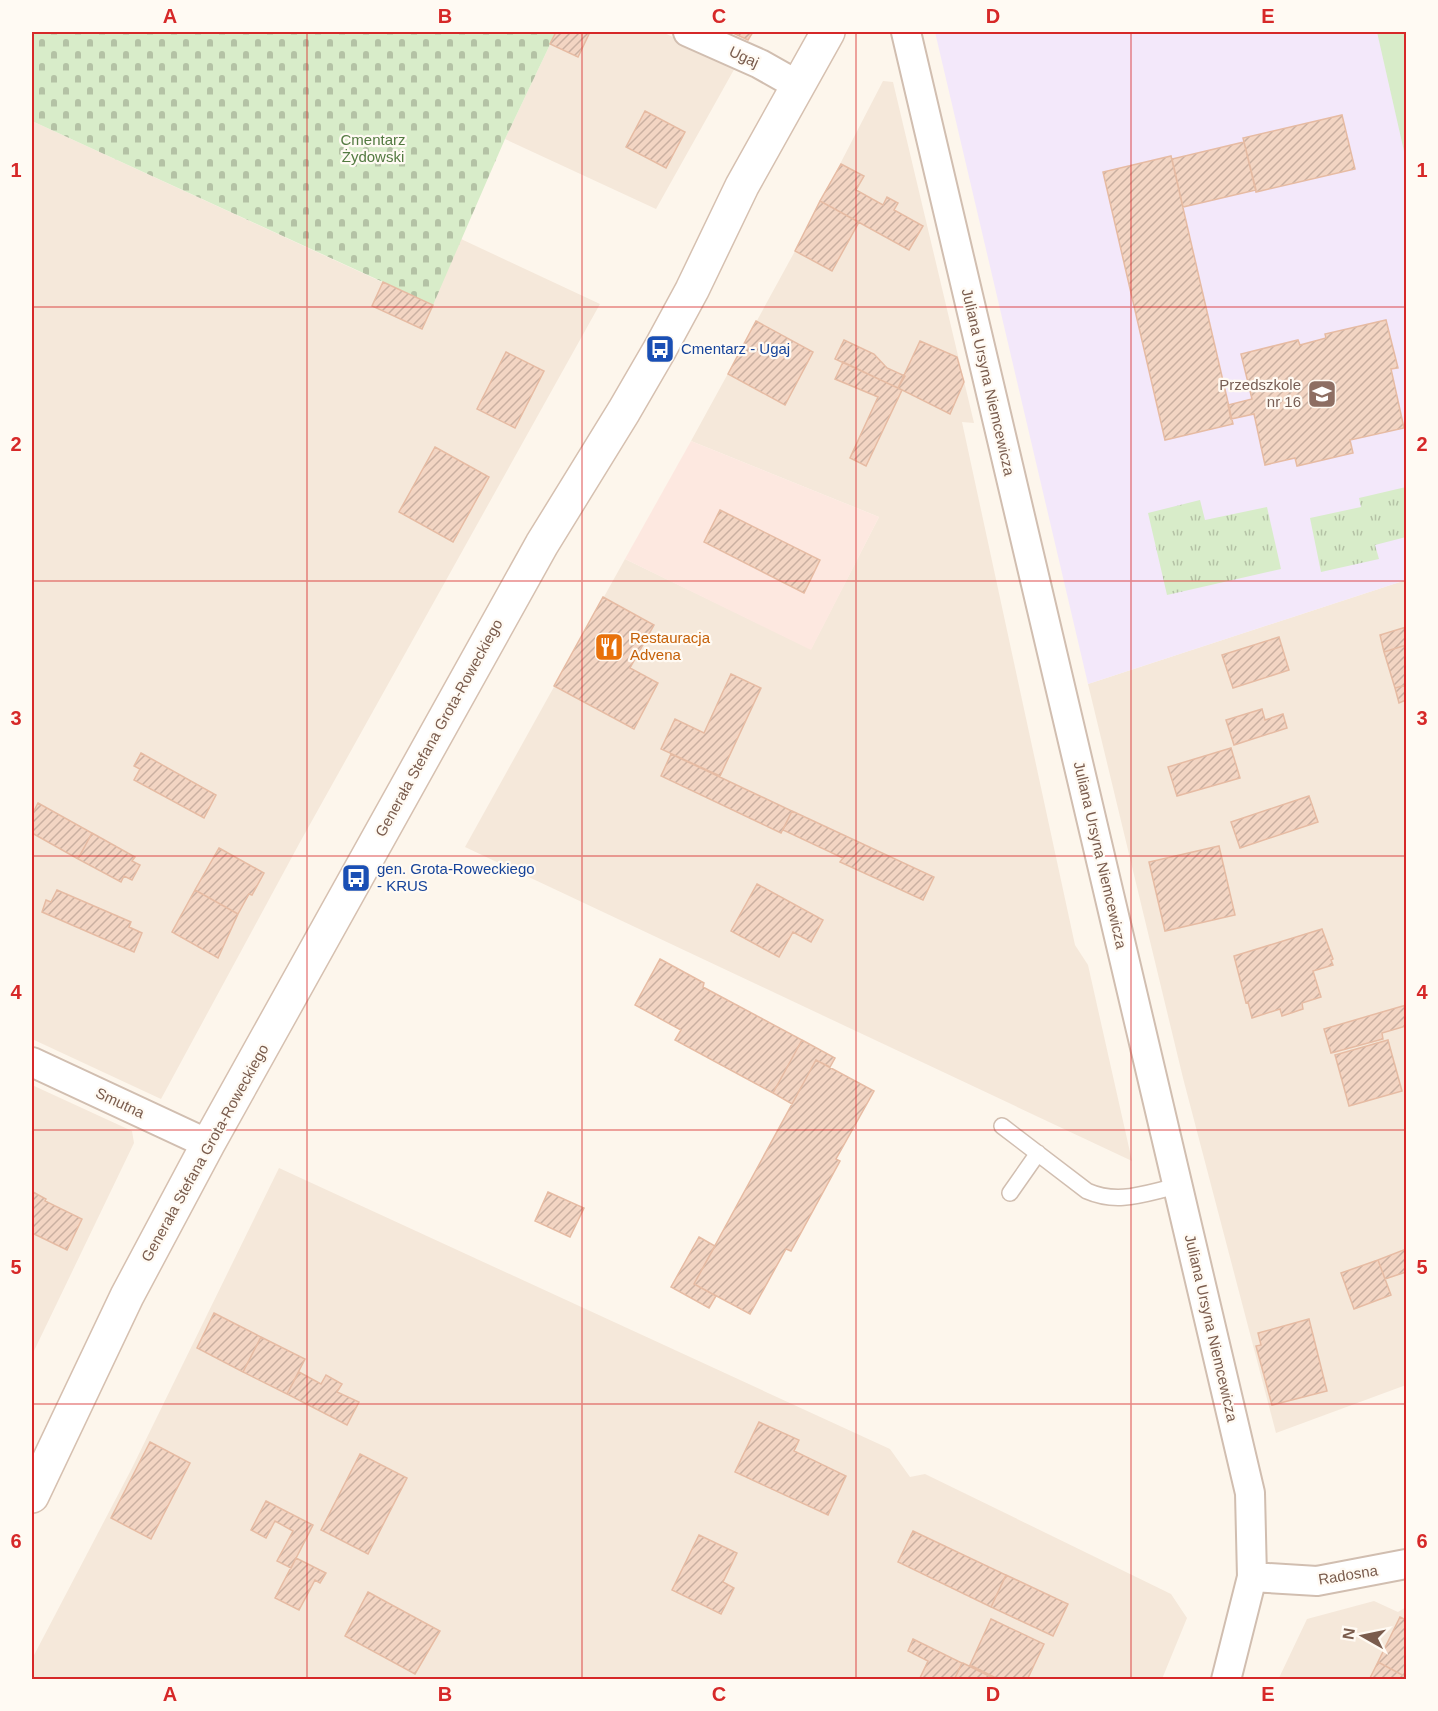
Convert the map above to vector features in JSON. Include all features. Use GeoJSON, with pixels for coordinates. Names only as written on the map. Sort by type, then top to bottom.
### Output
{"type":"FeatureCollection","features":[{"type":"Feature","properties":{"kind":"street","name":"Ugaj"},"geometry":{"type":"LineString","coordinates":[[688,32],[760,64],[799,86]]}},
{"type":"Feature","properties":{"kind":"street","name":"Generała Stefana Grota-Roweckiego"},"geometry":{"type":"LineString","coordinates":[[32,1496],[127,1296],[208,1144],[542,544],[660,349],[692,290],[742,186],[828,32]]}},
{"type":"Feature","properties":{"kind":"street","name":"Juliana Ursyna Niemcewicza"},"geometry":{"type":"LineString","coordinates":[[906,32],[1250,1493],[1252,1576],[1226,1680]]}},
{"type":"Feature","properties":{"kind":"street","name":"Smutna"},"geometry":{"type":"LineString","coordinates":[[32,1062],[208,1144]]}},
{"type":"Feature","properties":{"kind":"street","name":"Radosna"},"geometry":{"type":"LineString","coordinates":[[1252,1576],[1317,1581],[1407,1564]]}},
{"type":"Feature","properties":{"kind":"lane"},"geometry":{"type":"LineString","coordinates":[[1002,1126],[1088,1191],[1102,1198],[1117,1199],[1178,1185]]}},
{"type":"Feature","properties":{"kind":"lane"},"geometry":{"type":"LineString","coordinates":[[1010,1193],[1038,1153]]}},
{"type":"Feature","properties":{"kind":"shaded area"},"geometry":{"type":"Polygon","coordinates":[[[556,32],[662,32],[736,66],[656,209],[505,139],[556,32]]]}},
{"type":"Feature","properties":{"kind":"shaded area"},"geometry":{"type":"Polygon","coordinates":[[[935,32],[1406,32],[1406,580],[1088,684],[935,32]]]}},
{"type":"Feature","properties":{"kind":"shaded area"},"geometry":{"type":"Polygon","coordinates":[[[883,81],[893,82],[974,423],[962,422],[1075,945],[1088,965],[1132,1161],[465,847],[625,559],[811,649],[879,517],[691,441],[795,251],[883,81]]]}},
{"type":"Feature","properties":{"kind":"shaded area"},"geometry":{"type":"Polygon","coordinates":[[[32,121],[432,305],[461,239],[600,304],[299,844],[161,1099],[32,1039],[32,121]]]}},
{"type":"Feature","properties":{"kind":"shaded area"},"geometry":{"type":"Polygon","coordinates":[[[691,441],[879,517],[811,650],[625,559],[691,441]]]}},
{"type":"Feature","properties":{"kind":"shaded area"},"geometry":{"type":"Polygon","coordinates":[[[1406,580],[1406,1385],[1276,1433],[1183,1078],[1088,684],[1406,580]]]}},
{"type":"Feature","properties":{"kind":"shaded area"},"geometry":{"type":"Polygon","coordinates":[[[32,1085],[132,1131],[134,1143],[32,1355],[32,1085]]]}},
{"type":"Feature","properties":{"kind":"shaded area"},"geometry":{"type":"Polygon","coordinates":[[[279,1168],[890,1449],[910,1477],[925,1474],[1171,1594],[1187,1618],[1162,1679],[32,1680],[32,1659],[132,1468],[279,1168]]]}},
{"type":"Feature","properties":{"kind":"shaded area"},"geometry":{"type":"Polygon","coordinates":[[[1374,1601],[1398,1612],[1406,1607],[1406,1679],[1278,1680],[1307,1619],[1374,1601]]]}},
{"type":"Feature","properties":{"kind":"green space","name":"Cmentarz Żydowski"},"geometry":{"type":"Polygon","coordinates":[[[32,32],[556,32],[505,139],[433,305],[32,121],[32,32]]]}},
{"type":"Feature","properties":{"kind":"green space"},"geometry":{"type":"Polygon","coordinates":[[[1377,32],[1404,32],[1406,38],[1406,160],[1377,32]]]}},
{"type":"Feature","properties":{"kind":"green space"},"geometry":{"type":"Polygon","coordinates":[[[1406,487],[1406,537],[1375,545],[1379,559],[1321,572],[1310,518],[1361,507],[1359,498],[1406,487]]]}},
{"type":"Feature","properties":{"kind":"green space"},"geometry":{"type":"Polygon","coordinates":[[[1200,500],[1205,520],[1267,507],[1281,569],[1167,595],[1148,513],[1200,500]]]}},
{"type":"Feature","properties":{"kind":"building"},"geometry":{"type":"Polygon","coordinates":[[[556,32],[590,32],[578,57],[550,44],[556,32]]]}},
{"type":"Feature","properties":{"kind":"building"},"geometry":{"type":"Polygon","coordinates":[[[731,32],[753,32],[748,40],[731,32]]]}},
{"type":"Feature","properties":{"kind":"building"},"geometry":{"type":"Polygon","coordinates":[[[645,111],[685,132],[666,168],[626,147],[645,111]]]}},
{"type":"Feature","properties":{"kind":"building"},"geometry":{"type":"Polygon","coordinates":[[[1342,115],[1355,169],[1256,192],[1243,138],[1342,115]]]}},
{"type":"Feature","properties":{"kind":"building"},"geometry":{"type":"Polygon","coordinates":[[[1244,142],[1256,190],[1183,207],[1172,159],[1244,142]]]}},
{"type":"Feature","properties":{"kind":"building"},"geometry":{"type":"Polygon","coordinates":[[[1171,156],[1233,424],[1165,440],[1103,172],[1171,156]]]}},
{"type":"Feature","properties":{"kind":"building"},"geometry":{"type":"Polygon","coordinates":[[[841,164],[864,176],[856,190],[883,205],[887,197],[898,203],[894,210],[923,226],[909,250],[820,201],[841,164]]]}},
{"type":"Feature","properties":{"kind":"building"},"geometry":{"type":"Polygon","coordinates":[[[820,201],[859,222],[832,271],[795,251],[820,201]]]}},
{"type":"Feature","properties":{"kind":"building"},"geometry":{"type":"Polygon","coordinates":[[[383,282],[433,305],[422,329],[372,306],[383,282]]]}},
{"type":"Feature","properties":{"kind":"building"},"geometry":{"type":"Polygon","coordinates":[[[1386,320],[1398,368],[1391,369],[1404,428],[1350,440],[1353,453],[1297,466],[1295,458],[1265,465],[1254,414],[1231,419],[1228,405],[1252,399],[1241,354],[1298,340],[1300,345],[1326,338],[1325,334],[1386,320]]]}},
{"type":"Feature","properties":{"kind":"building"},"geometry":{"type":"Polygon","coordinates":[[[756,321],[813,352],[785,405],[728,374],[756,321]]]}},
{"type":"Feature","properties":{"kind":"building"},"geometry":{"type":"Polygon","coordinates":[[[844,340],[874,354],[887,368],[905,376],[898,388],[835,359],[844,340]]]}},
{"type":"Feature","properties":{"kind":"building"},"geometry":{"type":"Polygon","coordinates":[[[920,341],[957,357],[964,382],[950,414],[898,388],[920,341]]]}},
{"type":"Feature","properties":{"kind":"building"},"geometry":{"type":"Polygon","coordinates":[[[506,352],[544,371],[515,428],[477,409],[506,352]]]}},
{"type":"Feature","properties":{"kind":"building"},"geometry":{"type":"Polygon","coordinates":[[[843,362],[902,390],[866,466],[850,458],[878,397],[835,379],[843,362]]]}},
{"type":"Feature","properties":{"kind":"building"},"geometry":{"type":"Polygon","coordinates":[[[435,447],[489,477],[453,542],[399,512],[435,447]]]}},
{"type":"Feature","properties":{"kind":"building"},"geometry":{"type":"Polygon","coordinates":[[[720,510],[820,560],[804,593],[704,542],[720,510]]]}},
{"type":"Feature","properties":{"kind":"building","name":"Restauracja Advena"},"geometry":{"type":"Polygon","coordinates":[[[603,597],[654,625],[630,668],[658,683],[634,729],[554,686],[603,597]]]}},
{"type":"Feature","properties":{"kind":"building"},"geometry":{"type":"Polygon","coordinates":[[[1406,627],[1406,645],[1384,652],[1380,635],[1406,627]]]}},
{"type":"Feature","properties":{"kind":"building"},"geometry":{"type":"Polygon","coordinates":[[[1279,637],[1289,670],[1233,688],[1222,655],[1279,637]]]}},
{"type":"Feature","properties":{"kind":"building"},"geometry":{"type":"Polygon","coordinates":[[[1406,645],[1406,685],[1395,688],[1384,652],[1406,645]]]}},
{"type":"Feature","properties":{"kind":"building"},"geometry":{"type":"Polygon","coordinates":[[[731,674],[761,688],[720,776],[661,749],[675,719],[704,733],[731,674]]]}},
{"type":"Feature","properties":{"kind":"building"},"geometry":{"type":"Polygon","coordinates":[[[1406,685],[1406,700],[1399,703],[1395,688],[1406,685]]]}},
{"type":"Feature","properties":{"kind":"building"},"geometry":{"type":"Polygon","coordinates":[[[1262,709],[1265,720],[1283,714],[1287,728],[1234,745],[1226,720],[1262,709]]]}},
{"type":"Feature","properties":{"kind":"building"},"geometry":{"type":"Polygon","coordinates":[[[1231,748],[1240,778],[1177,796],[1168,767],[1231,748]]]}},
{"type":"Feature","properties":{"kind":"building"},"geometry":{"type":"Polygon","coordinates":[[[141,753],[216,795],[204,818],[134,780],[140,769],[134,766],[141,753]]]}},
{"type":"Feature","properties":{"kind":"building"},"geometry":{"type":"Polygon","coordinates":[[[671,754],[792,811],[781,833],[661,776],[671,754]]]}},
{"type":"Feature","properties":{"kind":"building"},"geometry":{"type":"Polygon","coordinates":[[[1309,796],[1318,822],[1240,848],[1231,822],[1309,796]]]}},
{"type":"Feature","properties":{"kind":"building"},"geometry":{"type":"Polygon","coordinates":[[[38,803],[92,833],[78,859],[32,833],[32,815],[38,803]]]}},
{"type":"Feature","properties":{"kind":"building"},"geometry":{"type":"Polygon","coordinates":[[[792,811],[934,877],[923,900],[840,862],[843,858],[783,830],[792,811]]]}},
{"type":"Feature","properties":{"kind":"building"},"geometry":{"type":"Polygon","coordinates":[[[92,833],[135,857],[132,861],[140,865],[132,880],[124,876],[121,882],[78,859],[92,833]]]}},
{"type":"Feature","properties":{"kind":"building"},"geometry":{"type":"Polygon","coordinates":[[[1219,846],[1235,915],[1165,931],[1149,862],[1219,846]]]}},
{"type":"Feature","properties":{"kind":"building"},"geometry":{"type":"Polygon","coordinates":[[[219,848],[264,873],[238,914],[195,890],[219,848]]]}},
{"type":"Feature","properties":{"kind":"building"},"geometry":{"type":"Polygon","coordinates":[[[757,884],[823,920],[811,942],[793,932],[779,957],[731,931],[757,884]]]}},
{"type":"Feature","properties":{"kind":"building"},"geometry":{"type":"Polygon","coordinates":[[[57,890],[131,922],[129,927],[142,933],[134,952],[42,912],[46,900],[51,902],[57,890]]]}},
{"type":"Feature","properties":{"kind":"building"},"geometry":{"type":"Polygon","coordinates":[[[195,890],[238,914],[218,958],[172,932],[195,890]]]}},
{"type":"Feature","properties":{"kind":"building"},"geometry":{"type":"Polygon","coordinates":[[[1322,929],[1333,965],[1313,971],[1321,997],[1302,1003],[1303,1009],[1282,1016],[1280,1009],[1252,1018],[1234,956],[1322,929]]]}},
{"type":"Feature","properties":{"kind":"building"},"geometry":{"type":"Polygon","coordinates":[[[660,959],[704,983],[703,987],[802,1040],[773,1093],[675,1040],[681,1030],[635,1005],[660,959]]]}},
{"type":"Feature","properties":{"kind":"building"},"geometry":{"type":"Polygon","coordinates":[[[1406,1005],[1406,1026],[1382,1033],[1383,1039],[1331,1053],[1324,1029],[1406,1005]]]}},
{"type":"Feature","properties":{"kind":"building"},"geometry":{"type":"Polygon","coordinates":[[[802,1040],[835,1058],[830,1067],[816,1060],[792,1104],[773,1093],[802,1040]]]}},
{"type":"Feature","properties":{"kind":"building"},"geometry":{"type":"Polygon","coordinates":[[[1388,1040],[1402,1091],[1349,1106],[1335,1055],[1388,1040]]]}},
{"type":"Feature","properties":{"kind":"building"},"geometry":{"type":"Polygon","coordinates":[[[816,1060],[874,1091],[836,1159],[840,1161],[791,1251],[786,1249],[750,1314],[694,1284],[816,1060]]]}},
{"type":"Feature","properties":{"kind":"building"},"geometry":{"type":"Polygon","coordinates":[[[33,1192],[46,1199],[45,1201],[82,1219],[67,1250],[32,1233],[33,1192]]]}},
{"type":"Feature","properties":{"kind":"building"},"geometry":{"type":"Polygon","coordinates":[[[548,1192],[584,1208],[570,1237],[535,1221],[548,1192]]]}},
{"type":"Feature","properties":{"kind":"building"},"geometry":{"type":"Polygon","coordinates":[[[699,1237],[715,1246],[694,1284],[716,1296],[709,1308],[671,1287],[699,1237]]]}},
{"type":"Feature","properties":{"kind":"building"},"geometry":{"type":"Polygon","coordinates":[[[1406,1249],[1406,1272],[1385,1279],[1378,1260],[1406,1249]]]}},
{"type":"Feature","properties":{"kind":"building"},"geometry":{"type":"Polygon","coordinates":[[[1378,1260],[1391,1295],[1354,1309],[1341,1273],[1378,1260]]]}},
{"type":"Feature","properties":{"kind":"building"},"geometry":{"type":"Polygon","coordinates":[[[214,1313],[261,1337],[243,1372],[197,1348],[214,1313]]]}},
{"type":"Feature","properties":{"kind":"building"},"geometry":{"type":"Polygon","coordinates":[[[1309,1319],[1327,1391],[1272,1405],[1256,1346],[1261,1345],[1258,1333],[1309,1319]]]}},
{"type":"Feature","properties":{"kind":"building"},"geometry":{"type":"Polygon","coordinates":[[[261,1337],[305,1359],[287,1394],[243,1372],[261,1337]]]}},
{"type":"Feature","properties":{"kind":"building"},"geometry":{"type":"Polygon","coordinates":[[[299,1372],[321,1384],[326,1375],[342,1384],[337,1392],[359,1402],[347,1425],[287,1394],[299,1372]]]}},
{"type":"Feature","properties":{"kind":"building"},"geometry":{"type":"Polygon","coordinates":[[[759,1422],[799,1440],[794,1451],[846,1476],[828,1515],[735,1472],[759,1422]]]}},
{"type":"Feature","properties":{"kind":"building"},"geometry":{"type":"Polygon","coordinates":[[[150,1442],[190,1463],[151,1539],[111,1518],[150,1442]]]}},
{"type":"Feature","properties":{"kind":"building"},"geometry":{"type":"Polygon","coordinates":[[[360,1454],[407,1478],[368,1554],[321,1530],[360,1454]]]}},
{"type":"Feature","properties":{"kind":"building"},"geometry":{"type":"Polygon","coordinates":[[[266,1501],[313,1525],[291,1568],[277,1561],[293,1531],[275,1521],[266,1538],[251,1530],[266,1501]]]}},
{"type":"Feature","properties":{"kind":"building"},"geometry":{"type":"Polygon","coordinates":[[[913,1531],[1006,1575],[991,1607],[898,1562],[913,1531]]]}},
{"type":"Feature","properties":{"kind":"building"},"geometry":{"type":"Polygon","coordinates":[[[699,1535],[737,1553],[723,1582],[734,1588],[721,1614],[672,1590],[699,1535]]]}},
{"type":"Feature","properties":{"kind":"building"},"geometry":{"type":"Polygon","coordinates":[[[296,1558],[326,1573],[320,1583],[315,1580],[299,1610],[275,1598],[296,1558]]]}},
{"type":"Feature","properties":{"kind":"building"},"geometry":{"type":"Polygon","coordinates":[[[1006,1575],[1068,1604],[1053,1636],[991,1607],[1006,1575]]]}},
{"type":"Feature","properties":{"kind":"building"},"geometry":{"type":"Polygon","coordinates":[[[368,1592],[440,1631],[415,1674],[345,1636],[368,1592]]]}},
{"type":"Feature","properties":{"kind":"building"},"geometry":{"type":"Polygon","coordinates":[[[1400,1617],[1406,1620],[1406,1677],[1378,1662],[1400,1617]]]}},
{"type":"Feature","properties":{"kind":"building"},"geometry":{"type":"Polygon","coordinates":[[[991,1619],[1044,1644],[1027,1680],[1000,1680],[970,1665],[991,1619]]]}},
{"type":"Feature","properties":{"kind":"building"},"geometry":{"type":"Polygon","coordinates":[[[913,1639],[962,1663],[954,1680],[919,1680],[928,1661],[908,1651],[913,1639]]]}},
{"type":"Feature","properties":{"kind":"building"},"geometry":{"type":"Polygon","coordinates":[[[1378,1662],[1406,1677],[1406,1680],[1369,1680],[1378,1662]]]}},
{"type":"Feature","properties":{"kind":"building"},"geometry":{"type":"Polygon","coordinates":[[[963,1663],[997,1680],[954,1680],[963,1663]]]}},
{"type":"Feature","properties":{"kind":"place","name":"Cmentarz - Ugaj"},"geometry":{"type":"Point","coordinates":[660,349]}},
{"type":"Feature","properties":{"kind":"place","name":"Przedszkole nr 16"},"geometry":{"type":"Point","coordinates":[1322,394]}},
{"type":"Feature","properties":{"kind":"place","name":"Restauracja Advena"},"geometry":{"type":"Point","coordinates":[609,647]}},
{"type":"Feature","properties":{"kind":"place","name":"gen. Grota-Roweckiego - KRUS"},"geometry":{"type":"Point","coordinates":[356,878]}}]}
